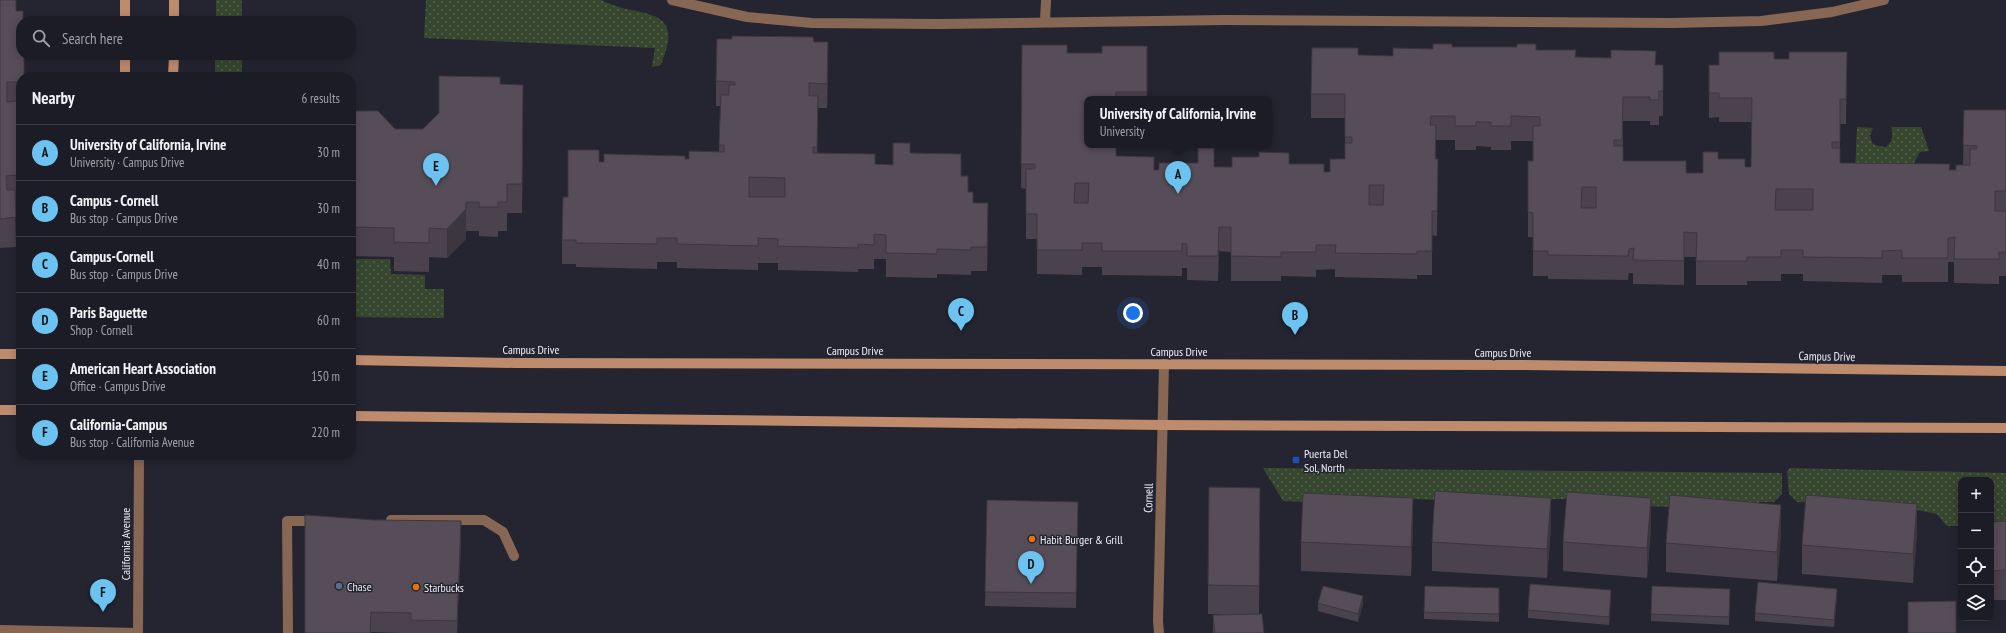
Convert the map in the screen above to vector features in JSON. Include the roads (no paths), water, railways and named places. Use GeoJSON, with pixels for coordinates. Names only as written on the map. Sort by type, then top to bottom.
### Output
{"type":"FeatureCollection","features":[{"type":"Feature","properties":{"kind":"main road"},"geometry":{"type":"LineString","coordinates":[[125,0],[125,16]]}},
{"type":"Feature","properties":{"kind":"main road"},"geometry":{"type":"LineString","coordinates":[[174,0],[174,16]]}},
{"type":"Feature","properties":{"kind":"main road"},"geometry":{"type":"LineString","coordinates":[[125,60],[125,72]]}},
{"type":"Feature","properties":{"kind":"main road"},"geometry":{"type":"LineString","coordinates":[[174,60],[174,72]]}},
{"type":"Feature","properties":{"kind":"main road"},"geometry":{"type":"LineString","coordinates":[[0,354],[16,354]]}},
{"type":"Feature","properties":{"kind":"main road","name":"Campus Drive"},"geometry":{"type":"LineString","coordinates":[[356,360],[515,363],[1516,365],[2006,371]]}},
{"type":"Feature","properties":{"kind":"main road"},"geometry":{"type":"LineString","coordinates":[[0,410],[16,410]]}},
{"type":"Feature","properties":{"kind":"main road"},"geometry":{"type":"LineString","coordinates":[[356,416],[1163,425],[2006,428]]}},
{"type":"Feature","properties":{"kind":"street"},"geometry":{"type":"LineString","coordinates":[[672,0],[747,17],[812,23],[1232,20],[1672,23],[1761,21],[1832,12],[1884,0]]}},
{"type":"Feature","properties":{"kind":"street"},"geometry":{"type":"LineString","coordinates":[[1046,0],[1046,22]]}},
{"type":"Feature","properties":{"kind":"street","name":"Cornell"},"geometry":{"type":"LineString","coordinates":[[1159,633],[1158,621],[1164,364]]}},
{"type":"Feature","properties":{"kind":"street","name":"California Avenue"},"geometry":{"type":"LineString","coordinates":[[138,633],[139,460]]}},
{"type":"Feature","properties":{"kind":"street"},"geometry":{"type":"LineString","coordinates":[[288,633],[287,521],[326,520]]}},
{"type":"Feature","properties":{"kind":"street"},"geometry":{"type":"LineString","coordinates":[[381,520],[484,520],[503,532],[514,556]]}},
{"type":"Feature","properties":{"kind":"street"},"geometry":{"type":"LineString","coordinates":[[0,630],[138,633]]}},
{"type":"Feature","properties":{"kind":"place","name":"American Heart Association"},"geometry":{"type":"Point","coordinates":[436,186]}},
{"type":"Feature","properties":{"kind":"place","name":"University of California, Irvine"},"geometry":{"type":"Point","coordinates":[1178,194]}},
{"type":"Feature","properties":{"kind":"place","name":"Campus-Cornell"},"geometry":{"type":"Point","coordinates":[961,331]}},
{"type":"Feature","properties":{"kind":"place","name":"Campus - Cornell"},"geometry":{"type":"Point","coordinates":[1295,335]}},
{"type":"Feature","properties":{"kind":"place","name":"Puerta Del Sol, North"},"geometry":{"type":"Point","coordinates":[1296,460]}},
{"type":"Feature","properties":{"kind":"place","name":"Habit Burger & Grill"},"geometry":{"type":"Point","coordinates":[1032,539]}},
{"type":"Feature","properties":{"kind":"place","name":"Paris Baguette"},"geometry":{"type":"Point","coordinates":[1031,584]}},
{"type":"Feature","properties":{"kind":"place","name":"Chase"},"geometry":{"type":"Point","coordinates":[339,586]}},
{"type":"Feature","properties":{"kind":"place","name":"Starbucks"},"geometry":{"type":"Point","coordinates":[416,587]}},
{"type":"Feature","properties":{"kind":"place","name":"California-Campus"},"geometry":{"type":"Point","coordinates":[103,612]}}]}
